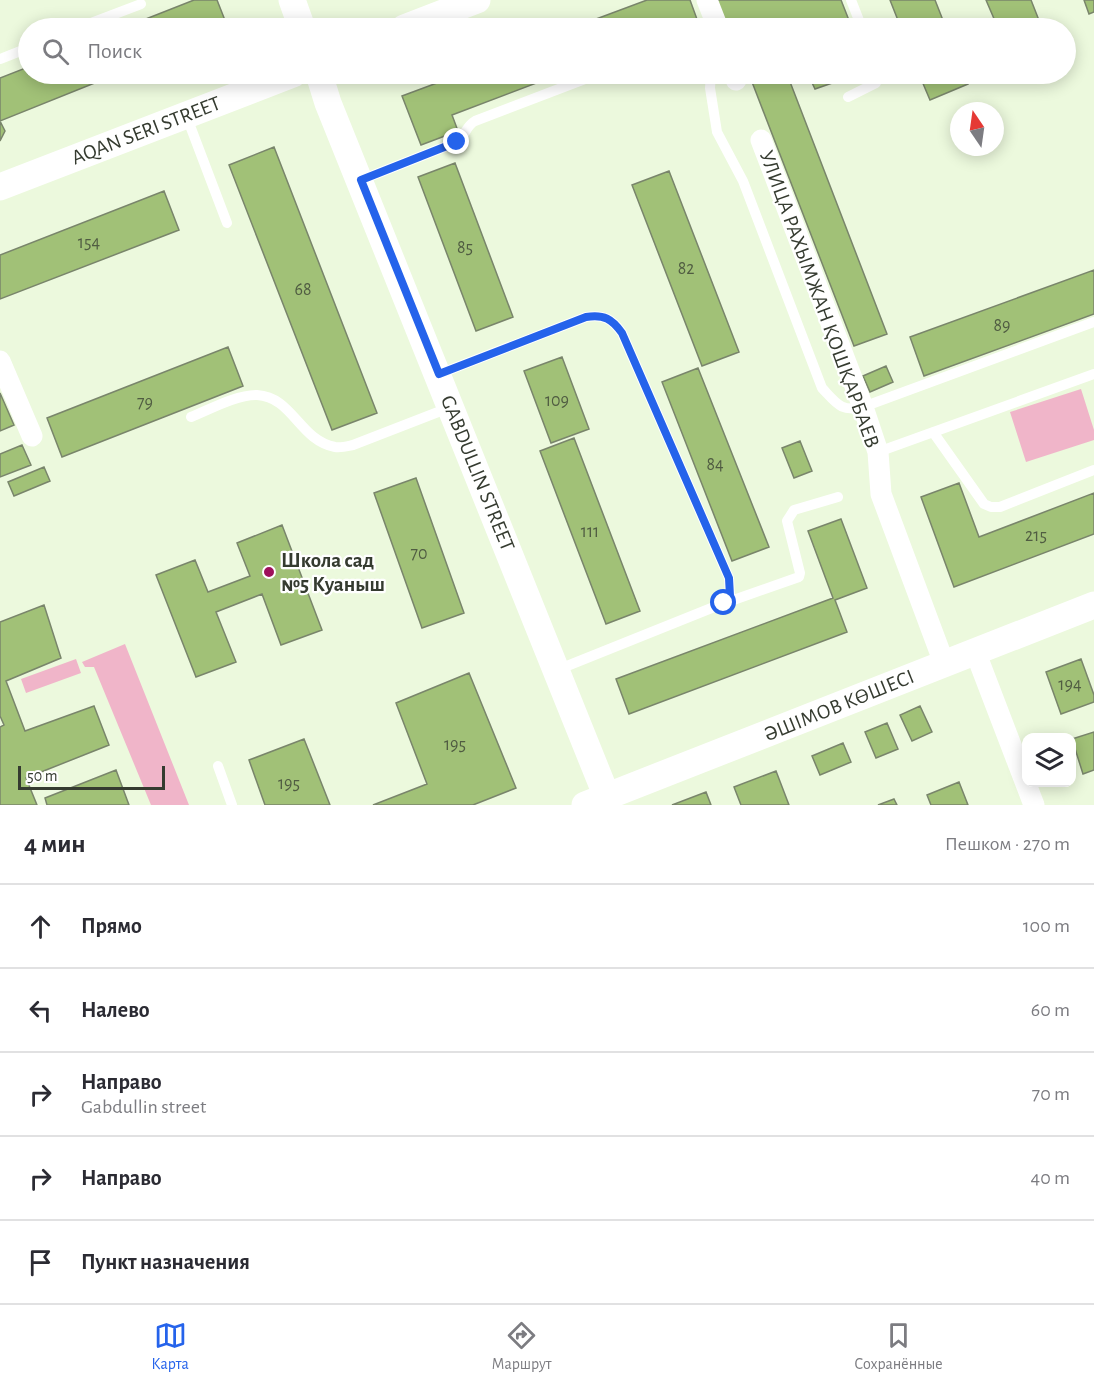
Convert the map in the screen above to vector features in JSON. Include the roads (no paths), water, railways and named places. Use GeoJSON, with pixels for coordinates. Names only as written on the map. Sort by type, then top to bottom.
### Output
{"type":"FeatureCollection","features":[{"type":"Feature","properties":{"kind":"street"},"geometry":{"type":"LineString","coordinates":[[291,0],[298,18]]}},
{"type":"Feature","properties":{"kind":"street"},"geometry":{"type":"LineString","coordinates":[[429,18],[474,0]]}},
{"type":"Feature","properties":{"kind":"street"},"geometry":{"type":"LineString","coordinates":[[707,0],[714,18]]}},
{"type":"Feature","properties":{"kind":"street","name":"AQAN SERI STREET"},"geometry":{"type":"LineString","coordinates":[[0,187],[266,84]]}},
{"type":"Feature","properties":{"kind":"street","name":"GABDULLIN STREET"},"geometry":{"type":"LineString","coordinates":[[322,84],[557,670],[601,802]]}},
{"type":"Feature","properties":{"kind":"street","name":"УЛИЦА РАХЫМЖАН ҚОШҚАРБАЕВ"},"geometry":{"type":"LineString","coordinates":[[761,140],[863,406],[878,452],[881,494],[944,663]]}},
{"type":"Feature","properties":{"kind":"street"},"geometry":{"type":"LineString","coordinates":[[0,361],[32,436]]}},
{"type":"Feature","properties":{"kind":"street","name":"ӘШІМОВ КӨШЕСІ"},"geometry":{"type":"LineString","coordinates":[[601,802],[944,663],[1094,605]]}},
{"type":"Feature","properties":{"kind":"street"},"geometry":{"type":"LineString","coordinates":[[975,651],[1034,805]]}},
{"type":"Feature","properties":{"kind":"lane"},"geometry":{"type":"LineString","coordinates":[[851,0],[858,18]]}},
{"type":"Feature","properties":{"kind":"lane"},"geometry":{"type":"LineString","coordinates":[[104,18],[141,4]]}},
{"type":"Feature","properties":{"kind":"lane"},"geometry":{"type":"LineString","coordinates":[[0,59],[18,52]]}},
{"type":"Feature","properties":{"kind":"lane"},"geometry":{"type":"LineString","coordinates":[[361,180],[457,142],[462,138],[467,127],[475,121],[572,84]]}},
{"type":"Feature","properties":{"kind":"lane"},"geometry":{"type":"LineString","coordinates":[[710,84],[717,132],[743,180],[822,388],[837,404],[849,410],[863,406],[1094,322]]}},
{"type":"Feature","properties":{"kind":"lane"},"geometry":{"type":"LineString","coordinates":[[848,97],[874,84]]}},
{"type":"Feature","properties":{"kind":"lane"},"geometry":{"type":"LineString","coordinates":[[186,115],[227,223]]}},
{"type":"Feature","properties":{"kind":"lane"},"geometry":{"type":"LineString","coordinates":[[439,374],[586,317],[601,315],[615,323],[622,333],[729,578],[730,596],[724,603]]}},
{"type":"Feature","properties":{"kind":"lane"},"geometry":{"type":"LineString","coordinates":[[878,452],[1094,374]]}},
{"type":"Feature","properties":{"kind":"lane"},"geometry":{"type":"LineString","coordinates":[[191,417],[244,396],[258,395],[274,399],[284,405],[305,431],[320,441],[336,447],[353,445],[451,407]]}},
{"type":"Feature","properties":{"kind":"lane"},"geometry":{"type":"LineString","coordinates":[[933,432],[984,504],[991,507],[1000,507],[1094,470]]}},
{"type":"Feature","properties":{"kind":"lane"},"geometry":{"type":"LineString","coordinates":[[557,670],[724,603],[799,577],[788,521],[789,515],[794,510],[837,497]]}},
{"type":"Feature","properties":{"kind":"lane"},"geometry":{"type":"LineString","coordinates":[[218,765],[232,805]]}},
{"type":"Feature","properties":{"kind":"place","name":"Школа сад №5 Куаныш"},"geometry":{"type":"Point","coordinates":[269,572]}}]}
